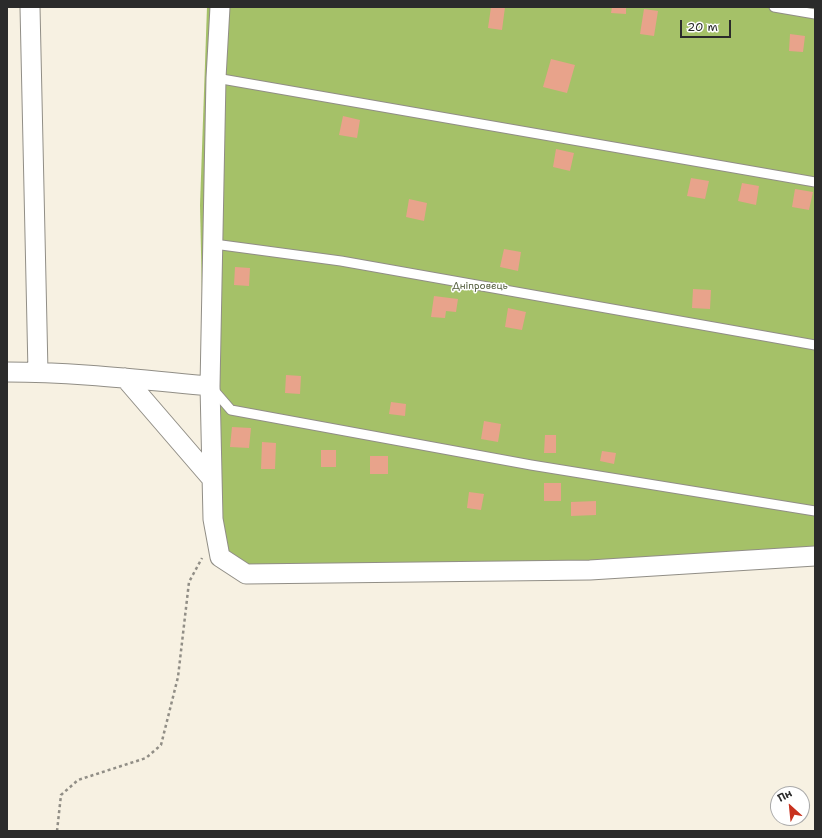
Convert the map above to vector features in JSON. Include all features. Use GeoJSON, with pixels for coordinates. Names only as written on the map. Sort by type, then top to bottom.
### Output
{"type":"FeatureCollection","features":[{"type":"Feature","properties":{"kind":"street"},"geometry":{"type":"LineString","coordinates":[[30,7],[38,372]]}},
{"type":"Feature","properties":{"kind":"street"},"geometry":{"type":"LineString","coordinates":[[220,7],[216,78],[214,244],[210,386],[213,519],[220,557],[246,574],[590,570],[815,556]]}},
{"type":"Feature","properties":{"kind":"street"},"geometry":{"type":"LineString","coordinates":[[7,372],[38,372],[210,386]]}},
{"type":"Feature","properties":{"kind":"street"},"geometry":{"type":"LineString","coordinates":[[125,378],[212,479]]}},
{"type":"Feature","properties":{"kind":"lane"},"geometry":{"type":"LineString","coordinates":[[774,7],[815,14]]}},
{"type":"Feature","properties":{"kind":"lane"},"geometry":{"type":"LineString","coordinates":[[216,78],[815,182]]}},
{"type":"Feature","properties":{"kind":"lane"},"geometry":{"type":"LineString","coordinates":[[214,244],[341,261],[815,346]]}},
{"type":"Feature","properties":{"kind":"lane"},"geometry":{"type":"LineString","coordinates":[[210,386],[231,410],[531,465],[815,511]]}},
{"type":"Feature","properties":{"kind":"path"},"geometry":{"type":"LineString","coordinates":[[57,831],[61,795],[78,780],[146,758],[161,745],[178,677],[189,582],[203,557],[220,557]]}},
{"type":"Feature","properties":{"kind":"green space","name":"Дніпровець"},"geometry":{"type":"Polygon","coordinates":[[[207,7],[815,7],[815,549],[570,564],[235,566],[207,531],[200,205],[207,7]]]}},
{"type":"Feature","properties":{"kind":"building"},"geometry":{"type":"Polygon","coordinates":[[[491,7],[505,7],[502,30],[488,28],[491,7]]]}},
{"type":"Feature","properties":{"kind":"building"},"geometry":{"type":"Polygon","coordinates":[[[612,7],[626,7],[626,14],[611,13],[612,7]]]}},
{"type":"Feature","properties":{"kind":"building"},"geometry":{"type":"Polygon","coordinates":[[[644,9],[658,11],[654,36],[640,34],[644,9]]]}},
{"type":"Feature","properties":{"kind":"building"},"geometry":{"type":"Polygon","coordinates":[[[790,34],[805,36],[803,52],[789,51],[790,34]]]}},
{"type":"Feature","properties":{"kind":"building"},"geometry":{"type":"Polygon","coordinates":[[[551,59],[575,65],[567,93],[543,87],[551,59]]]}},
{"type":"Feature","properties":{"kind":"building"},"geometry":{"type":"Polygon","coordinates":[[[343,116],[360,120],[357,138],[339,135],[343,116]]]}},
{"type":"Feature","properties":{"kind":"building"},"geometry":{"type":"Polygon","coordinates":[[[556,149],[574,153],[570,171],[553,167],[556,149]]]}},
{"type":"Feature","properties":{"kind":"building"},"geometry":{"type":"Polygon","coordinates":[[[691,178],[709,181],[705,199],[687,196],[691,178]]]}},
{"type":"Feature","properties":{"kind":"building"},"geometry":{"type":"Polygon","coordinates":[[[742,183],[759,186],[756,205],[738,201],[742,183]]]}},
{"type":"Feature","properties":{"kind":"building"},"geometry":{"type":"Polygon","coordinates":[[[795,189],[813,192],[809,210],[792,207],[795,189]]]}},
{"type":"Feature","properties":{"kind":"building"},"geometry":{"type":"Polygon","coordinates":[[[409,199],[427,203],[424,221],[406,217],[409,199]]]}},
{"type":"Feature","properties":{"kind":"building"},"geometry":{"type":"Polygon","coordinates":[[[504,249],[521,252],[518,271],[500,267],[504,249]]]}},
{"type":"Feature","properties":{"kind":"building"},"geometry":{"type":"Polygon","coordinates":[[[235,267],[250,268],[249,286],[234,285],[235,267]]]}},
{"type":"Feature","properties":{"kind":"building"},"geometry":{"type":"Polygon","coordinates":[[[693,289],[711,290],[710,309],[692,308],[693,289]]]}},
{"type":"Feature","properties":{"kind":"building"},"geometry":{"type":"Polygon","coordinates":[[[434,296],[458,299],[456,312],[446,311],[445,318],[431,317],[434,296]]]}},
{"type":"Feature","properties":{"kind":"building"},"geometry":{"type":"Polygon","coordinates":[[[508,308],[526,312],[522,330],[505,327],[508,308]]]}},
{"type":"Feature","properties":{"kind":"building"},"geometry":{"type":"Polygon","coordinates":[[[286,375],[301,376],[300,394],[285,393],[286,375]]]}},
{"type":"Feature","properties":{"kind":"building"},"geometry":{"type":"Polygon","coordinates":[[[391,402],[406,404],[405,416],[389,414],[391,402]]]}},
{"type":"Feature","properties":{"kind":"building"},"geometry":{"type":"Polygon","coordinates":[[[484,421],[501,424],[498,442],[481,439],[484,421]]]}},
{"type":"Feature","properties":{"kind":"building"},"geometry":{"type":"Polygon","coordinates":[[[232,427],[251,428],[249,448],[230,447],[232,427]]]}},
{"type":"Feature","properties":{"kind":"building"},"geometry":{"type":"Polygon","coordinates":[[[545,435],[556,435],[556,453],[544,453],[545,435]]]}},
{"type":"Feature","properties":{"kind":"building"},"geometry":{"type":"Polygon","coordinates":[[[262,442],[276,443],[275,469],[261,469],[262,442]]]}},
{"type":"Feature","properties":{"kind":"building"},"geometry":{"type":"Polygon","coordinates":[[[321,450],[336,450],[336,467],[321,467],[321,450]]]}},
{"type":"Feature","properties":{"kind":"building"},"geometry":{"type":"Polygon","coordinates":[[[602,451],[616,453],[614,464],[600,461],[602,451]]]}},
{"type":"Feature","properties":{"kind":"building"},"geometry":{"type":"Polygon","coordinates":[[[370,456],[388,456],[388,474],[370,474],[370,456]]]}},
{"type":"Feature","properties":{"kind":"building"},"geometry":{"type":"Polygon","coordinates":[[[544,483],[561,483],[561,501],[544,501],[544,483]]]}},
{"type":"Feature","properties":{"kind":"building"},"geometry":{"type":"Polygon","coordinates":[[[469,492],[484,494],[481,510],[467,508],[469,492]]]}},
{"type":"Feature","properties":{"kind":"building"},"geometry":{"type":"Polygon","coordinates":[[[596,501],[596,515],[571,516],[571,502],[596,501]]]}}]}
